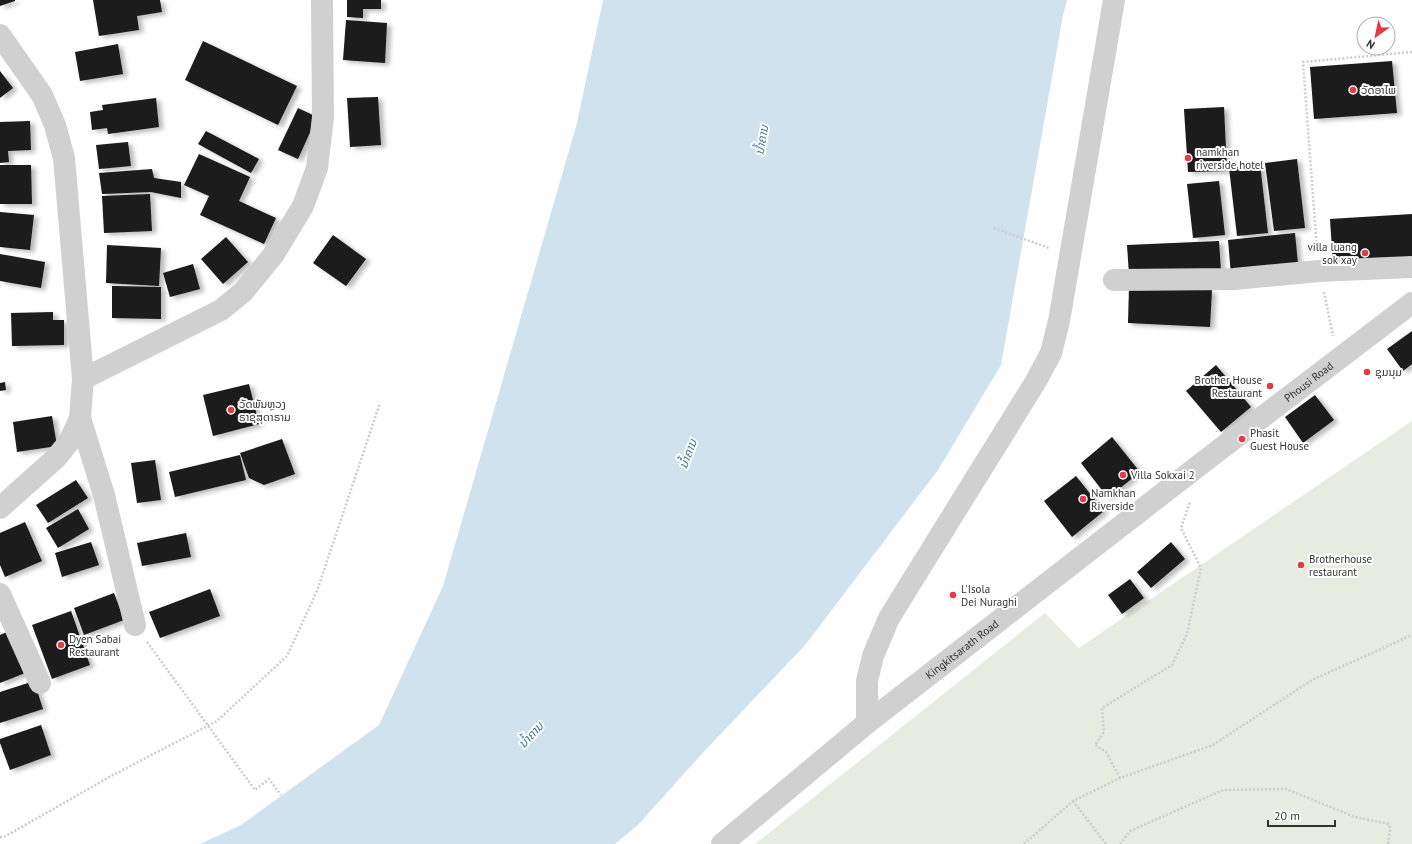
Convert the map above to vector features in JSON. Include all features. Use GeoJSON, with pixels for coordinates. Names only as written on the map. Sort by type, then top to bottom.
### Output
{"type":"FeatureCollection","features":[{"type":"Feature","properties":{"kind":"street"},"geometry":{"type":"LineString","coordinates":[[83,379],[221,310],[243,292],[274,254],[303,206],[317,168],[323,117],[322,0]]}},
{"type":"Feature","properties":{"kind":"street"},"geometry":{"type":"LineString","coordinates":[[867,723],[867,681],[873,656],[889,618],[1036,381],[1051,353],[1059,321],[1114,0]]}},
{"type":"Feature","properties":{"kind":"street"},"geometry":{"type":"LineString","coordinates":[[0,34],[42,95],[55,125],[64,158],[83,379],[80,418],[69,442],[56,458],[0,508]]}},
{"type":"Feature","properties":{"kind":"street"},"geometry":{"type":"LineString","coordinates":[[1114,280],[1234,279],[1319,271],[1412,267]]}},
{"type":"Feature","properties":{"kind":"street","name":"Phousi Road"},"geometry":{"type":"LineString","coordinates":[[1206,460],[1412,303]]}},
{"type":"Feature","properties":{"kind":"street"},"geometry":{"type":"LineString","coordinates":[[80,418],[104,495],[136,625]]}},
{"type":"Feature","properties":{"kind":"street","name":"Kingkitsarath Road"},"geometry":{"type":"LineString","coordinates":[[722,844],[867,723],[1206,460]]}},
{"type":"Feature","properties":{"kind":"street"},"geometry":{"type":"LineString","coordinates":[[0,594],[40,683]]}},
{"type":"Feature","properties":{"kind":"path"},"geometry":{"type":"LineString","coordinates":[[1339,360],[1319,271],[1303,62],[1412,52]]}},
{"type":"Feature","properties":{"kind":"path"},"geometry":{"type":"LineString","coordinates":[[0,837],[4,837],[113,775],[218,721],[287,656],[317,591],[380,403]]}},
{"type":"Feature","properties":{"kind":"path"},"geometry":{"type":"LineString","coordinates":[[1120,778],[1106,752],[1095,745],[1104,732],[1102,708],[1172,665],[1187,634],[1201,568],[1180,528],[1191,501]]}},
{"type":"Feature","properties":{"kind":"path"},"geometry":{"type":"LineString","coordinates":[[136,625],[254,790],[269,779],[281,795]]}},
{"type":"Feature","properties":{"kind":"path"},"geometry":{"type":"LineString","coordinates":[[1024,844],[1073,802],[1120,778],[1213,745],[1312,680],[1412,634]]}},
{"type":"Feature","properties":{"kind":"path"},"geometry":{"type":"LineString","coordinates":[[1120,844],[1130,831],[1223,790],[1286,789],[1354,817],[1388,824],[1390,830],[1388,844]]}},
{"type":"Feature","properties":{"kind":"path"},"geometry":{"type":"LineString","coordinates":[[1073,802],[1106,844]]}},
{"type":"Feature","properties":{"kind":"shaded area"},"geometry":{"type":"Polygon","coordinates":[[[1412,421],[1412,844],[755,844],[1045,613],[1079,648],[1412,421]]]}},
{"type":"Feature","properties":{"kind":"water","name":"ນ້ຳຄານ"},"geometry":{"type":"Polygon","coordinates":[[[603,0],[1067,0],[1063,15],[1001,365],[938,470],[806,644],[698,758],[638,825],[615,844],[200,844],[241,825],[379,725],[443,586],[577,123],[603,0]]]}},
{"type":"Feature","properties":{"kind":"building"},"geometry":{"type":"Polygon","coordinates":[[[0,0],[15,0],[15,1],[0,6],[0,0]]]}},
{"type":"Feature","properties":{"kind":"building"},"geometry":{"type":"Polygon","coordinates":[[[93,0],[160,0],[162,12],[137,16],[139,30],[99,36],[93,0]]]}},
{"type":"Feature","properties":{"kind":"building"},"geometry":{"type":"Polygon","coordinates":[[[347,0],[381,0],[381,9],[363,9],[363,18],[347,17],[347,0]]]}},
{"type":"Feature","properties":{"kind":"building"},"geometry":{"type":"Polygon","coordinates":[[[346,20],[387,23],[385,63],[343,60],[346,20]]]}},
{"type":"Feature","properties":{"kind":"building"},"geometry":{"type":"Polygon","coordinates":[[[203,41],[297,86],[278,125],[185,80],[203,41]]]}},
{"type":"Feature","properties":{"kind":"building"},"geometry":{"type":"Polygon","coordinates":[[[118,44],[123,74],[80,81],[75,52],[118,44]]]}},
{"type":"Feature","properties":{"kind":"building"},"geometry":{"type":"Polygon","coordinates":[[[1392,61],[1397,113],[1314,119],[1310,67],[1392,61]]]}},
{"type":"Feature","properties":{"kind":"building"},"geometry":{"type":"Polygon","coordinates":[[[0,71],[13,88],[0,98],[0,71]]]}},
{"type":"Feature","properties":{"kind":"building"},"geometry":{"type":"Polygon","coordinates":[[[378,97],[381,145],[350,147],[347,98],[378,97]]]}},
{"type":"Feature","properties":{"kind":"building"},"geometry":{"type":"Polygon","coordinates":[[[156,98],[159,127],[108,134],[107,128],[92,130],[90,112],[103,110],[102,105],[156,98]]]}},
{"type":"Feature","properties":{"kind":"building"},"geometry":{"type":"Polygon","coordinates":[[[1224,107],[1227,171],[1188,172],[1184,109],[1224,107]]]}},
{"type":"Feature","properties":{"kind":"building"},"geometry":{"type":"Polygon","coordinates":[[[298,108],[317,117],[298,159],[278,150],[298,108]]]}},
{"type":"Feature","properties":{"kind":"building"},"geometry":{"type":"Polygon","coordinates":[[[30,121],[31,150],[8,151],[9,162],[0,163],[0,122],[30,121]]]}},
{"type":"Feature","properties":{"kind":"building"},"geometry":{"type":"Polygon","coordinates":[[[206,131],[259,159],[251,173],[198,144],[206,131]]]}},
{"type":"Feature","properties":{"kind":"building"},"geometry":{"type":"Polygon","coordinates":[[[128,142],[131,166],[99,169],[96,145],[128,142]]]}},
{"type":"Feature","properties":{"kind":"building"},"geometry":{"type":"Polygon","coordinates":[[[199,154],[250,177],[239,201],[276,218],[264,244],[200,215],[209,196],[184,185],[199,154]]]}},
{"type":"Feature","properties":{"kind":"building"},"geometry":{"type":"Polygon","coordinates":[[[1297,159],[1305,228],[1274,231],[1265,163],[1297,159]]]}},
{"type":"Feature","properties":{"kind":"building"},"geometry":{"type":"Polygon","coordinates":[[[1260,164],[1268,233],[1237,236],[1229,168],[1260,164]]]}},
{"type":"Feature","properties":{"kind":"building"},"geometry":{"type":"Polygon","coordinates":[[[0,165],[31,165],[32,204],[0,204],[0,165]]]}},
{"type":"Feature","properties":{"kind":"building"},"geometry":{"type":"Polygon","coordinates":[[[152,169],[154,178],[181,182],[181,198],[151,192],[102,194],[99,173],[152,169]]]}},
{"type":"Feature","properties":{"kind":"building"},"geometry":{"type":"Polygon","coordinates":[[[1219,181],[1225,235],[1193,238],[1187,184],[1219,181]]]}},
{"type":"Feature","properties":{"kind":"building"},"geometry":{"type":"Polygon","coordinates":[[[150,194],[152,231],[104,233],[102,196],[150,194]]]}},
{"type":"Feature","properties":{"kind":"building"},"geometry":{"type":"Polygon","coordinates":[[[0,212],[34,215],[30,250],[0,247],[0,212]]]}},
{"type":"Feature","properties":{"kind":"building"},"geometry":{"type":"Polygon","coordinates":[[[1412,214],[1412,261],[1333,265],[1330,219],[1412,214]]]}},
{"type":"Feature","properties":{"kind":"building"},"geometry":{"type":"Polygon","coordinates":[[[1295,233],[1298,264],[1231,275],[1228,240],[1295,233]]]}},
{"type":"Feature","properties":{"kind":"building"},"geometry":{"type":"Polygon","coordinates":[[[333,235],[366,259],[346,286],[313,263],[333,235]]]}},
{"type":"Feature","properties":{"kind":"building"},"geometry":{"type":"Polygon","coordinates":[[[226,237],[248,262],[223,284],[201,259],[226,237]]]}},
{"type":"Feature","properties":{"kind":"building"},"geometry":{"type":"Polygon","coordinates":[[[1219,241],[1221,271],[1129,275],[1127,245],[1219,241]]]}},
{"type":"Feature","properties":{"kind":"building"},"geometry":{"type":"Polygon","coordinates":[[[107,245],[161,248],[159,286],[106,283],[107,245]]]}},
{"type":"Feature","properties":{"kind":"building"},"geometry":{"type":"Polygon","coordinates":[[[0,254],[45,262],[41,288],[0,281],[0,254]]]}},
{"type":"Feature","properties":{"kind":"building"},"geometry":{"type":"Polygon","coordinates":[[[193,264],[200,289],[170,297],[163,273],[193,264]]]}},
{"type":"Feature","properties":{"kind":"building"},"geometry":{"type":"Polygon","coordinates":[[[112,286],[161,287],[161,319],[112,318],[112,286]]]}},
{"type":"Feature","properties":{"kind":"building"},"geometry":{"type":"Polygon","coordinates":[[[1129,287],[1212,290],[1210,327],[1128,323],[1129,287]]]}},
{"type":"Feature","properties":{"kind":"building"},"geometry":{"type":"Polygon","coordinates":[[[53,312],[53,320],[64,320],[64,345],[12,346],[11,313],[53,312]]]}},
{"type":"Feature","properties":{"kind":"building"},"geometry":{"type":"Polygon","coordinates":[[[1412,331],[1412,364],[1403,371],[1387,349],[1412,331]]]}},
{"type":"Feature","properties":{"kind":"building"},"geometry":{"type":"Polygon","coordinates":[[[1216,365],[1251,407],[1221,432],[1186,391],[1216,365]]]}},
{"type":"Feature","properties":{"kind":"building"},"geometry":{"type":"Polygon","coordinates":[[[5,382],[6,390],[0,391],[0,383],[5,382]]]}},
{"type":"Feature","properties":{"kind":"building","name":"ວັດພັນຫຼວງ ຣາຊສຸດາຣາມ"},"geometry":{"type":"Polygon","coordinates":[[[249,384],[259,424],[213,436],[203,395],[249,384]]]}},
{"type":"Feature","properties":{"kind":"building"},"geometry":{"type":"Polygon","coordinates":[[[1315,395],[1334,420],[1303,443],[1285,417],[1315,395]]]}},
{"type":"Feature","properties":{"kind":"building"},"geometry":{"type":"Polygon","coordinates":[[[52,416],[57,446],[17,452],[13,422],[52,416]]]}},
{"type":"Feature","properties":{"kind":"building"},"geometry":{"type":"Polygon","coordinates":[[[1112,437],[1140,472],[1108,498],[1081,463],[1112,437]]]}},
{"type":"Feature","properties":{"kind":"building"},"geometry":{"type":"Polygon","coordinates":[[[282,439],[295,474],[264,485],[249,478],[240,453],[282,439]]]}},
{"type":"Feature","properties":{"kind":"building"},"geometry":{"type":"Polygon","coordinates":[[[240,455],[246,480],[175,497],[169,472],[240,455]]]}},
{"type":"Feature","properties":{"kind":"building"},"geometry":{"type":"Polygon","coordinates":[[[155,460],[161,500],[137,503],[131,463],[155,460]]]}},
{"type":"Feature","properties":{"kind":"building"},"geometry":{"type":"Polygon","coordinates":[[[1076,476],[1104,511],[1072,537],[1044,501],[1076,476]]]}},
{"type":"Feature","properties":{"kind":"building"},"geometry":{"type":"Polygon","coordinates":[[[76,480],[88,498],[48,523],[36,505],[76,480]]]}},
{"type":"Feature","properties":{"kind":"building"},"geometry":{"type":"Polygon","coordinates":[[[78,509],[89,529],[58,548],[46,528],[78,509]]]}},
{"type":"Feature","properties":{"kind":"building"},"geometry":{"type":"Polygon","coordinates":[[[25,522],[42,561],[5,577],[0,565],[0,533],[25,522]]]}},
{"type":"Feature","properties":{"kind":"building"},"geometry":{"type":"Polygon","coordinates":[[[186,533],[191,557],[142,566],[137,543],[186,533]]]}},
{"type":"Feature","properties":{"kind":"building"},"geometry":{"type":"Polygon","coordinates":[[[91,542],[99,565],[62,577],[55,553],[91,542]]]}},
{"type":"Feature","properties":{"kind":"building"},"geometry":{"type":"Polygon","coordinates":[[[1171,542],[1185,559],[1151,588],[1137,572],[1171,542]]]}},
{"type":"Feature","properties":{"kind":"building"},"geometry":{"type":"Polygon","coordinates":[[[1130,579],[1144,598],[1122,614],[1108,595],[1130,579]]]}},
{"type":"Feature","properties":{"kind":"building"},"geometry":{"type":"Polygon","coordinates":[[[210,589],[220,616],[160,638],[149,612],[210,589]]]}},
{"type":"Feature","properties":{"kind":"building"},"geometry":{"type":"Polygon","coordinates":[[[114,593],[124,620],[84,635],[74,608],[114,593]]]}},
{"type":"Feature","properties":{"kind":"building","name":"Dyen Sabai Restaurant"},"geometry":{"type":"Polygon","coordinates":[[[71,611],[90,665],[52,679],[32,625],[71,611]]]}},
{"type":"Feature","properties":{"kind":"building"},"geometry":{"type":"Polygon","coordinates":[[[9,631],[25,673],[0,683],[0,635],[9,631]]]}},
{"type":"Feature","properties":{"kind":"building"},"geometry":{"type":"Polygon","coordinates":[[[34,681],[43,709],[0,723],[0,692],[34,681]]]}},
{"type":"Feature","properties":{"kind":"building"},"geometry":{"type":"Polygon","coordinates":[[[41,725],[51,755],[10,770],[0,743],[0,739],[41,725]]]}},
{"type":"Feature","properties":{"kind":"place","name":"ວັດອາໄພ"},"geometry":{"type":"Point","coordinates":[1353,90]}},
{"type":"Feature","properties":{"kind":"place","name":"namkhan riverside hotel"},"geometry":{"type":"Point","coordinates":[1188,158]}},
{"type":"Feature","properties":{"kind":"place","name":"villa luang sok xay"},"geometry":{"type":"Point","coordinates":[1365,253]}},
{"type":"Feature","properties":{"kind":"place","name":"ຊຸມນຸມ"},"geometry":{"type":"Point","coordinates":[1367,372]}},
{"type":"Feature","properties":{"kind":"place","name":"Brother House Restaurant"},"geometry":{"type":"Point","coordinates":[1270,386]}},
{"type":"Feature","properties":{"kind":"place","name":"ວັດພັນຫຼວງ ຣາຊສຸດາຣາມ"},"geometry":{"type":"Point","coordinates":[231,410]}},
{"type":"Feature","properties":{"kind":"place","name":"Phasit Guest House"},"geometry":{"type":"Point","coordinates":[1242,439]}},
{"type":"Feature","properties":{"kind":"place","name":"Villa Sokxai 2"},"geometry":{"type":"Point","coordinates":[1123,475]}},
{"type":"Feature","properties":{"kind":"place","name":"Namkhan Riverside"},"geometry":{"type":"Point","coordinates":[1083,499]}},
{"type":"Feature","properties":{"kind":"place","name":"Brotherhouse restaurant"},"geometry":{"type":"Point","coordinates":[1301,565]}},
{"type":"Feature","properties":{"kind":"place","name":"L'Isola Dei Nuraghi"},"geometry":{"type":"Point","coordinates":[953,595]}},
{"type":"Feature","properties":{"kind":"place","name":"Dyen Sabai Restaurant"},"geometry":{"type":"Point","coordinates":[61,645]}}]}
